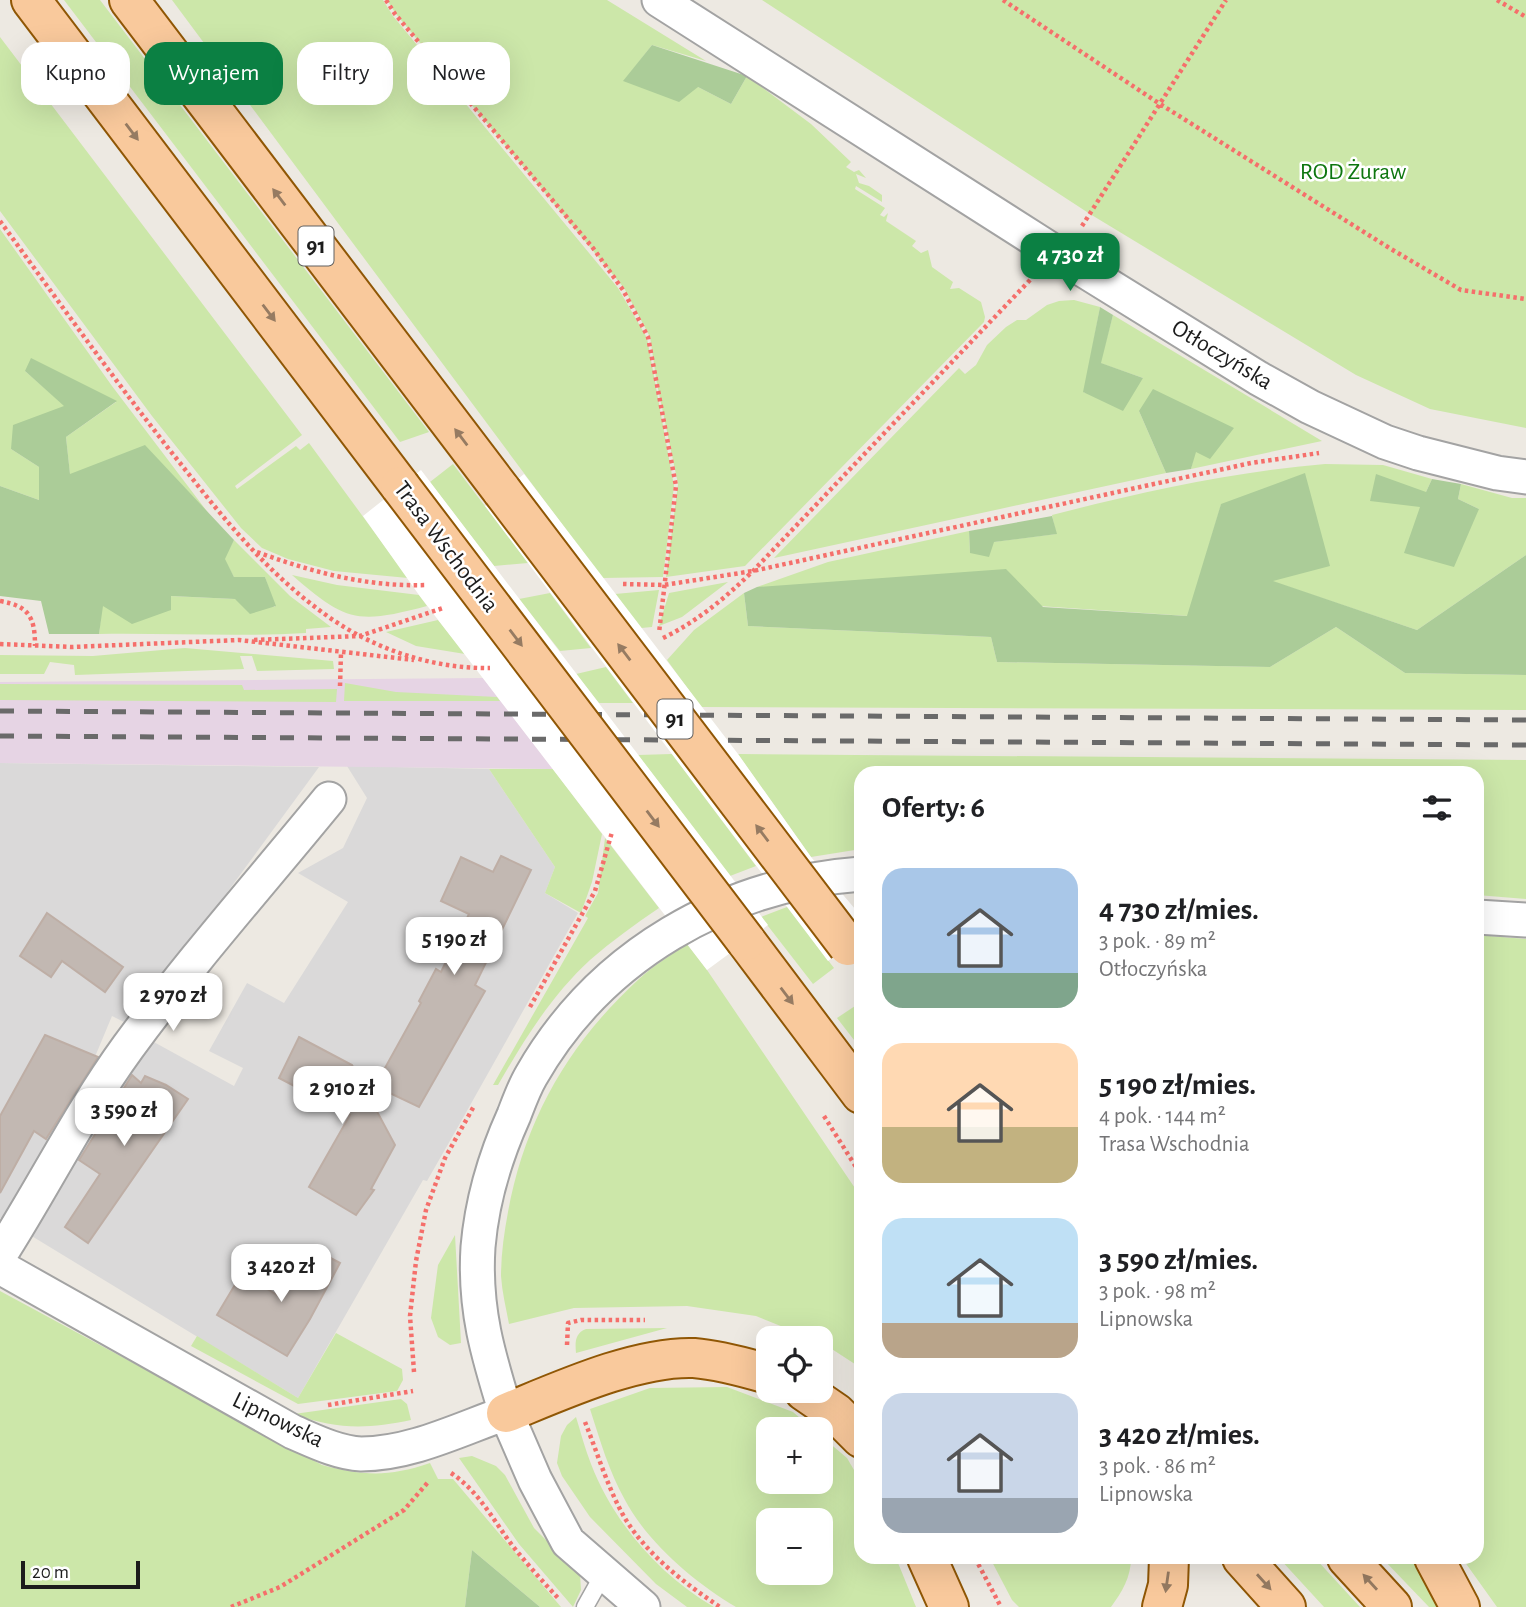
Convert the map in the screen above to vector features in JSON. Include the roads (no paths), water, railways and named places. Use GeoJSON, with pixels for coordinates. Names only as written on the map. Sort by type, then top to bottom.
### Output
{"type":"FeatureCollection","features":[{"type":"Feature","properties":{"kind":"main road","name":"Trasa Wschodnia"},"geometry":{"type":"LineString","coordinates":[[31,0],[854,1085]]}},
{"type":"Feature","properties":{"kind":"main road","name":"91"},"geometry":{"type":"LineString","coordinates":[[129,0],[854,955]]}},
{"type":"Feature","properties":{"kind":"main road"},"geometry":{"type":"LineString","coordinates":[[506,1413],[575,1386],[657,1361],[693,1358],[756,1371]]}},
{"type":"Feature","properties":{"kind":"main road"},"geometry":{"type":"LineString","coordinates":[[821,1403],[854,1431]]}},
{"type":"Feature","properties":{"kind":"main road"},"geometry":{"type":"LineString","coordinates":[[930,1564],[949,1607]]}},
{"type":"Feature","properties":{"kind":"main road"},"geometry":{"type":"LineString","coordinates":[[1162,1607],[1168,1585],[1169,1564]]}},
{"type":"Feature","properties":{"kind":"main road"},"geometry":{"type":"LineString","coordinates":[[1247,1564],[1286,1607]]}},
{"type":"Feature","properties":{"kind":"main road"},"geometry":{"type":"LineString","coordinates":[[1353,1564],[1392,1607]]}},
{"type":"Feature","properties":{"kind":"main road"},"geometry":{"type":"LineString","coordinates":[[1437,1564],[1460,1607]]}},
{"type":"Feature","properties":{"kind":"street","name":"Otłoczyńska"},"geometry":{"type":"LineString","coordinates":[[659,0],[1050,264],[1310,407],[1385,442],[1459,464],[1526,477]]}},
{"type":"Feature","properties":{"kind":"street"},"geometry":{"type":"LineString","coordinates":[[0,1255],[88,1105],[128,1047],[329,799]]}},
{"type":"Feature","properties":{"kind":"street"},"geometry":{"type":"LineString","coordinates":[[643,1607],[568,1542],[506,1413],[485,1347],[478,1295],[478,1247],[484,1200],[496,1152],[531,1077],[552,1044],[615,972],[650,946],[708,912],[769,889],[854,875]]}},
{"type":"Feature","properties":{"kind":"street"},"geometry":{"type":"LineString","coordinates":[[1484,917],[1526,920]]}},
{"type":"Feature","properties":{"kind":"street","name":"Lipnowska"},"geometry":{"type":"LineString","coordinates":[[0,1267],[293,1432],[324,1445],[358,1454],[397,1450],[506,1413]]}},
{"type":"Feature","properties":{"kind":"lane"},"geometry":{"type":"LineString","coordinates":[[585,1607],[604,1573]]}},
{"type":"Feature","properties":{"kind":"railway"},"geometry":{"type":"LineString","coordinates":[[0,711],[1526,720]]}},
{"type":"Feature","properties":{"kind":"railway"},"geometry":{"type":"LineString","coordinates":[[0,736],[1526,745]]}},
{"type":"Feature","properties":{"kind":"park label","name":"ROD Żuraw"},"geometry":{"type":"Point","coordinates":[1353,172]}}]}
